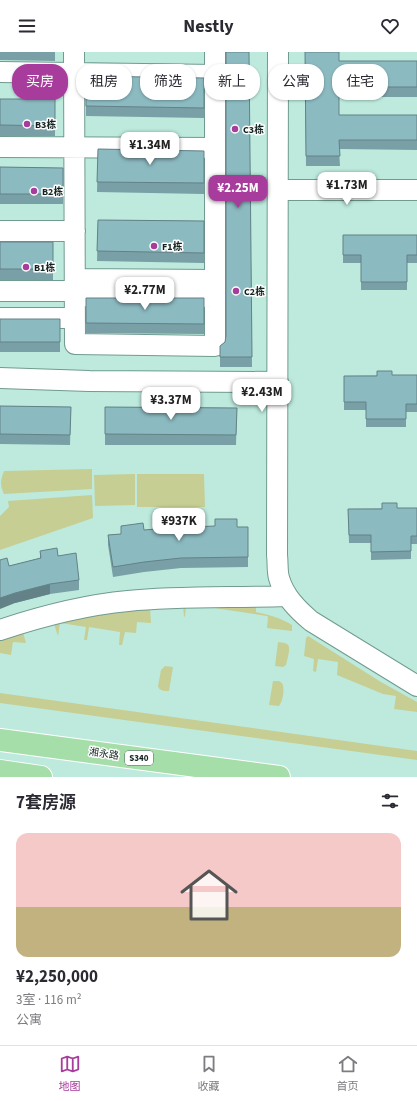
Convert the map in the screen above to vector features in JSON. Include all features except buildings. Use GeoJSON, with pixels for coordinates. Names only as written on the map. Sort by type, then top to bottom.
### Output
{"type":"FeatureCollection","features":[{"type":"Feature","properties":{"kind":"main road","name":"湘永路"},"geometry":{"type":"LineString","coordinates":[[0,740],[279,777]]}},
{"type":"Feature","properties":{"kind":"main road"},"geometry":{"type":"LineString","coordinates":[[0,771],[41,777]]}},
{"type":"Feature","properties":{"kind":"street"},"geometry":{"type":"LineString","coordinates":[[74,52],[75,344],[215,346],[215,100]]}},
{"type":"Feature","properties":{"kind":"street"},"geometry":{"type":"LineString","coordinates":[[215,52],[215,64]]}},
{"type":"Feature","properties":{"kind":"street"},"geometry":{"type":"LineString","coordinates":[[278,52],[277,555],[279,578],[286,596],[298,610],[311,621],[417,686]]}},
{"type":"Feature","properties":{"kind":"street"},"geometry":{"type":"LineString","coordinates":[[0,72],[204,75]]}},
{"type":"Feature","properties":{"kind":"street"},"geometry":{"type":"LineString","coordinates":[[0,147],[215,148]]}},
{"type":"Feature","properties":{"kind":"street"},"geometry":{"type":"LineString","coordinates":[[278,190],[417,190]]}},
{"type":"Feature","properties":{"kind":"street"},"geometry":{"type":"LineString","coordinates":[[0,231],[75,231]]}},
{"type":"Feature","properties":{"kind":"street"},"geometry":{"type":"LineString","coordinates":[[0,291],[215,288]]}},
{"type":"Feature","properties":{"kind":"street"},"geometry":{"type":"LineString","coordinates":[[0,318],[75,318]]}},
{"type":"Feature","properties":{"kind":"street"},"geometry":{"type":"LineString","coordinates":[[0,378],[89,381],[278,382]]}},
{"type":"Feature","properties":{"kind":"street"},"geometry":{"type":"LineString","coordinates":[[0,630],[32,619],[70,610],[126,601],[162,598],[286,596]]}},
{"type":"Feature","properties":{"kind":"green space"},"geometry":{"type":"Polygon","coordinates":[[[92,469],[92,489],[4,494],[1,485],[4,471],[92,469]]]}},
{"type":"Feature","properties":{"kind":"green space"},"geometry":{"type":"Polygon","coordinates":[[[135,474],[135,505],[95,506],[94,475],[135,474]]]}},
{"type":"Feature","properties":{"kind":"green space"},"geometry":{"type":"Polygon","coordinates":[[[137,474],[204,474],[205,507],[137,507],[137,474]]]}},
{"type":"Feature","properties":{"kind":"green space"},"geometry":{"type":"Polygon","coordinates":[[[92,495],[93,518],[0,550],[0,516],[9,507],[8,501],[92,495]]]}},
{"type":"Feature","properties":{"kind":"green space"},"geometry":{"type":"Polygon","coordinates":[[[256,603],[256,612],[275,617],[292,625],[292,631],[267,628],[267,616],[194,605],[186,605],[184,617],[183,605],[150,608],[151,623],[137,622],[136,633],[125,632],[122,645],[119,645],[120,632],[89,627],[87,640],[84,640],[86,627],[60,623],[58,636],[54,624],[23,632],[26,643],[13,642],[11,655],[0,653],[0,636],[134,605],[256,603]]]}},
{"type":"Feature","properties":{"kind":"green space"},"geometry":{"type":"Polygon","coordinates":[[[308,636],[381,682],[417,702],[417,712],[394,709],[396,696],[383,694],[337,675],[338,662],[318,659],[316,672],[313,671],[314,659],[304,656],[306,638],[308,636]]]}},
{"type":"Feature","properties":{"kind":"green space"},"geometry":{"type":"Polygon","coordinates":[[[278,642],[286,643],[289,647],[286,665],[283,667],[275,666],[278,642]]]}},
{"type":"Feature","properties":{"kind":"green space"},"geometry":{"type":"Polygon","coordinates":[[[165,666],[173,667],[169,691],[161,690],[158,686],[161,670],[165,666]]]}},
{"type":"Feature","properties":{"kind":"green space"},"geometry":{"type":"Polygon","coordinates":[[[273,681],[279,681],[283,686],[282,701],[279,706],[269,705],[273,681]]]}},
{"type":"Feature","properties":{"kind":"green space"},"geometry":{"type":"Polygon","coordinates":[[[0,693],[417,751],[417,760],[0,703],[0,693]]]}},
{"type":"Feature","properties":{"kind":"place","name":"B3栋"},"geometry":{"type":"Point","coordinates":[27,124]}},
{"type":"Feature","properties":{"kind":"place","name":"C3栋"},"geometry":{"type":"Point","coordinates":[235,129]}},
{"type":"Feature","properties":{"kind":"place","name":"B2栋"},"geometry":{"type":"Point","coordinates":[34,191]}},
{"type":"Feature","properties":{"kind":"place","name":"F1栋"},"geometry":{"type":"Point","coordinates":[154,246]}},
{"type":"Feature","properties":{"kind":"place","name":"B1栋"},"geometry":{"type":"Point","coordinates":[26,267]}},
{"type":"Feature","properties":{"kind":"place","name":"C2栋"},"geometry":{"type":"Point","coordinates":[236,291]}}]}
